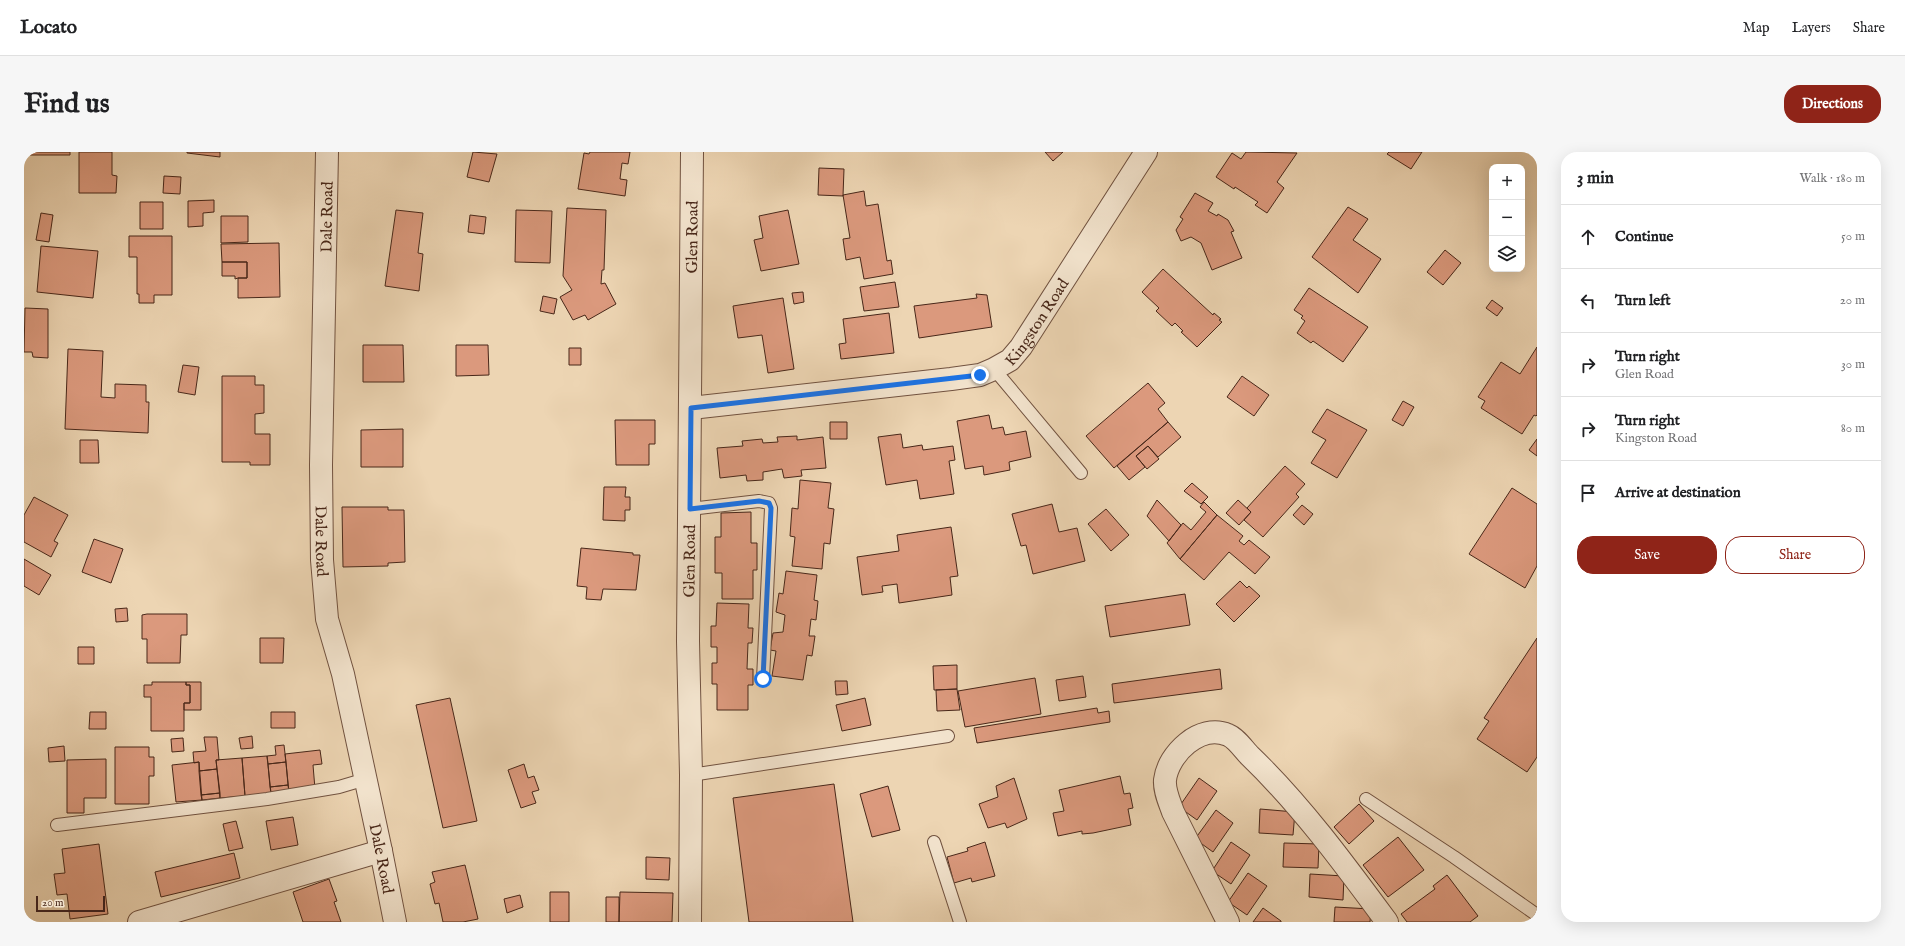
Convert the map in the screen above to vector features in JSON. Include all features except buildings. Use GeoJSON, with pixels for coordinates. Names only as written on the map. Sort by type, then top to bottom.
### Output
{"type":"FeatureCollection","features":[{"type":"Feature","properties":{"kind":"street","name":"Dale Road"},"geometry":{"type":"LineString","coordinates":[[327,152],[321,465],[322,560],[327,619],[343,674],[381,851],[394,922]]}},
{"type":"Feature","properties":{"kind":"street","name":"Glen Road"},"geometry":{"type":"LineString","coordinates":[[690,922],[692,775],[688,641],[692,152]]}},
{"type":"Feature","properties":{"kind":"street","name":"Kingston Road"},"geometry":{"type":"LineString","coordinates":[[691,408],[980,375],[1010,360],[1037,324],[1146,152]]}},
{"type":"Feature","properties":{"kind":"street"},"geometry":{"type":"LineString","coordinates":[[1228,922],[1173,812],[1165,781],[1168,769],[1175,756],[1184,746],[1198,736],[1215,732],[1229,735],[1277,782],[1387,922]]}},
{"type":"Feature","properties":{"kind":"street"},"geometry":{"type":"LineString","coordinates":[[139,922],[381,851]]}},
{"type":"Feature","properties":{"kind":"lane"},"geometry":{"type":"LineString","coordinates":[[994,369],[1081,473]]}},
{"type":"Feature","properties":{"kind":"lane"},"geometry":{"type":"LineString","coordinates":[[690,509],[759,501],[769,503],[771,508],[763,679]]}},
{"type":"Feature","properties":{"kind":"lane"},"geometry":{"type":"LineString","coordinates":[[692,775],[948,736]]}},
{"type":"Feature","properties":{"kind":"lane"},"geometry":{"type":"LineString","coordinates":[[57,825],[267,799],[339,787],[366,779]]}},
{"type":"Feature","properties":{"kind":"lane"},"geometry":{"type":"LineString","coordinates":[[1366,799],[1454,856],[1537,915]]}},
{"type":"Feature","properties":{"kind":"lane"},"geometry":{"type":"LineString","coordinates":[[934,842],[960,922]]}},
{"type":"Feature","properties":{"kind":"route"},"geometry":{"type":"LineString","coordinates":[[763,679],[771,508],[769,503],[759,501],[690,509],[691,408],[980,375]]}}]}
